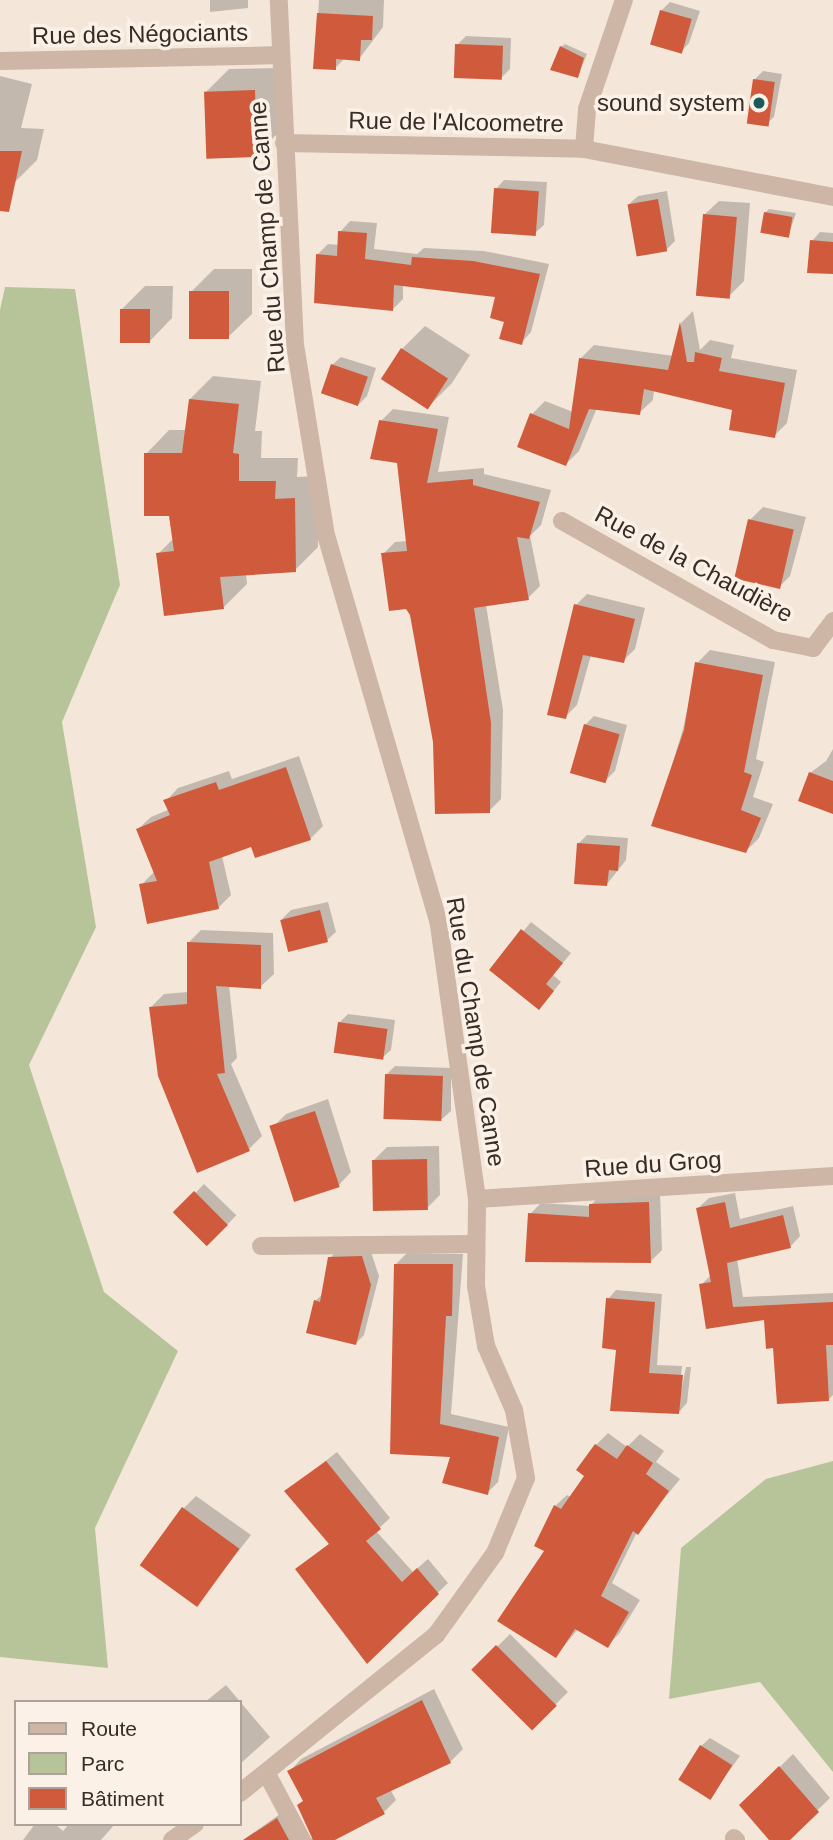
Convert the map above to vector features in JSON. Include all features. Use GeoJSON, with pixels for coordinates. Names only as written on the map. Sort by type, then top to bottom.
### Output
{"type":"FeatureCollection","features":[{"type":"Feature","properties":{"kind":"street","name":"Rue du Champ de Canne"},"geometry":{"type":"LineString","coordinates":[[242,1792],[436,1635],[495,1553],[520,1501],[525,1455],[514,1410],[486,1346],[476,1286],[477,1199],[439,924],[326,536],[295,345],[279,0]]}},
{"type":"Feature","properties":{"kind":"street"},"geometry":{"type":"LineString","coordinates":[[584,149],[587,109],[624,0]]}},
{"type":"Feature","properties":{"kind":"street","name":"Rue des Négociants"},"geometry":{"type":"LineString","coordinates":[[0,61],[281,55]]}},
{"type":"Feature","properties":{"kind":"street","name":"Rue de l'Alcoometre"},"geometry":{"type":"LineString","coordinates":[[284,143],[584,149],[833,197]]}},
{"type":"Feature","properties":{"kind":"street","name":"Rue de la Chaudière"},"geometry":{"type":"LineString","coordinates":[[562,521],[773,640],[813,648],[833,621]]}},
{"type":"Feature","properties":{"kind":"street","name":"Rue du Grog"},"geometry":{"type":"LineString","coordinates":[[477,1199],[833,1176]]}},
{"type":"Feature","properties":{"kind":"street"},"geometry":{"type":"LineString","coordinates":[[261,1246],[476,1244]]}},
{"type":"Feature","properties":{"kind":"street"},"geometry":{"type":"LineString","coordinates":[[267,1774],[302,1840]]}},
{"type":"Feature","properties":{"kind":"street"},"geometry":{"type":"LineString","coordinates":[[173,1840],[192,1826]]}},
{"type":"Feature","properties":{"kind":"green space"},"geometry":{"type":"Polygon","coordinates":[[[5,287],[75,289],[120,585],[62,722],[96,927],[29,1065],[104,1292],[178,1351],[95,1528],[108,1668],[0,1657],[0,310],[5,287]]]}},
{"type":"Feature","properties":{"kind":"green space"},"geometry":{"type":"Polygon","coordinates":[[[833,1461],[833,1772],[760,1682],[669,1699],[681,1548],[766,1479],[833,1461]]]}},
{"type":"Feature","properties":{"kind":"building"},"geometry":{"type":"Polygon","coordinates":[[[660,10],[692,19],[682,54],[650,45],[660,10]]]}},
{"type":"Feature","properties":{"kind":"building"},"geometry":{"type":"Polygon","coordinates":[[[317,13],[373,16],[372,40],[361,40],[360,61],[336,59],[336,70],[313,69],[317,13]]]}},
{"type":"Feature","properties":{"kind":"building"},"geometry":{"type":"Polygon","coordinates":[[[455,44],[503,46],[502,80],[454,78],[455,44]]]}},
{"type":"Feature","properties":{"kind":"building"},"geometry":{"type":"Polygon","coordinates":[[[560,46],[584,58],[578,78],[550,70],[560,46]]]}},
{"type":"Feature","properties":{"kind":"building","name":"sound system"},"geometry":{"type":"Polygon","coordinates":[[[753,79],[775,82],[769,127],[747,124],[753,79]]]}},
{"type":"Feature","properties":{"kind":"building"},"geometry":{"type":"Polygon","coordinates":[[[255,90],[257,157],[206,159],[204,92],[255,90]]]}},
{"type":"Feature","properties":{"kind":"building"},"geometry":{"type":"Polygon","coordinates":[[[0,151],[22,151],[9,212],[0,211],[0,151]]]}},
{"type":"Feature","properties":{"kind":"building"},"geometry":{"type":"Polygon","coordinates":[[[494,188],[539,191],[536,236],[491,233],[494,188]]]}},
{"type":"Feature","properties":{"kind":"building"},"geometry":{"type":"Polygon","coordinates":[[[658,199],[667,251],[637,257],[627,204],[658,199]]]}},
{"type":"Feature","properties":{"kind":"building"},"geometry":{"type":"Polygon","coordinates":[[[764,212],[793,217],[789,238],[760,233],[764,212]]]}},
{"type":"Feature","properties":{"kind":"building"},"geometry":{"type":"Polygon","coordinates":[[[703,214],[737,217],[730,299],[696,296],[703,214]]]}},
{"type":"Feature","properties":{"kind":"building"},"geometry":{"type":"Polygon","coordinates":[[[338,231],[367,233],[365,259],[411,265],[412,257],[473,261],[540,274],[522,345],[499,339],[504,322],[490,318],[495,297],[394,285],[393,311],[314,303],[316,254],[337,256],[338,231]]]}},
{"type":"Feature","properties":{"kind":"building"},"geometry":{"type":"Polygon","coordinates":[[[810,240],[833,242],[833,274],[807,273],[810,240]]]}},
{"type":"Feature","properties":{"kind":"building"},"geometry":{"type":"Polygon","coordinates":[[[189,291],[229,291],[229,339],[189,339],[189,291]]]}},
{"type":"Feature","properties":{"kind":"building"},"geometry":{"type":"Polygon","coordinates":[[[120,309],[150,309],[150,343],[120,343],[120,309]]]}},
{"type":"Feature","properties":{"kind":"building"},"geometry":{"type":"Polygon","coordinates":[[[680,322],[687,362],[694,362],[695,352],[722,358],[719,371],[785,383],[775,438],[729,430],[732,410],[644,389],[640,415],[589,409],[566,466],[517,447],[530,413],[569,429],[579,358],[668,370],[680,322]]]}},
{"type":"Feature","properties":{"kind":"building"},"geometry":{"type":"Polygon","coordinates":[[[401,348],[448,378],[428,410],[381,379],[401,348]]]}},
{"type":"Feature","properties":{"kind":"building"},"geometry":{"type":"Polygon","coordinates":[[[331,364],[368,377],[358,406],[321,393],[331,364]]]}},
{"type":"Feature","properties":{"kind":"building"},"geometry":{"type":"Polygon","coordinates":[[[189,399],[239,404],[233,453],[239,454],[239,481],[276,481],[275,499],[295,498],[296,572],[220,577],[224,609],[164,616],[156,553],[174,551],[169,516],[144,516],[144,453],[182,453],[189,399]]]}},
{"type":"Feature","properties":{"kind":"building"},"geometry":{"type":"Polygon","coordinates":[[[379,420],[438,429],[427,483],[473,479],[473,485],[540,502],[529,539],[517,537],[529,600],[474,608],[491,723],[490,813],[435,814],[433,742],[410,615],[406,609],[389,611],[381,553],[407,551],[397,463],[370,459],[379,420]]]}},
{"type":"Feature","properties":{"kind":"building"},"geometry":{"type":"Polygon","coordinates":[[[748,519],[794,530],[780,589],[734,578],[748,519]]]}},
{"type":"Feature","properties":{"kind":"building"},"geometry":{"type":"Polygon","coordinates":[[[574,604],[635,619],[624,663],[583,655],[566,719],[547,715],[574,604]]]}},
{"type":"Feature","properties":{"kind":"building"},"geometry":{"type":"Polygon","coordinates":[[[695,662],[763,675],[744,772],[752,775],[741,810],[761,818],[746,853],[651,826],[684,730],[695,662]]]}},
{"type":"Feature","properties":{"kind":"building"},"geometry":{"type":"Polygon","coordinates":[[[584,724],[620,734],[606,783],[570,773],[584,724]]]}},
{"type":"Feature","properties":{"kind":"building"},"geometry":{"type":"Polygon","coordinates":[[[286,767],[311,840],[255,858],[251,847],[209,862],[219,909],[147,924],[139,884],[157,881],[136,829],[170,815],[163,800],[216,782],[219,790],[286,767]]]}},
{"type":"Feature","properties":{"kind":"building"},"geometry":{"type":"Polygon","coordinates":[[[809,772],[833,781],[833,814],[798,801],[809,772]]]}},
{"type":"Feature","properties":{"kind":"building"},"geometry":{"type":"Polygon","coordinates":[[[577,843],[620,846],[618,871],[609,870],[607,886],[574,884],[577,843]]]}},
{"type":"Feature","properties":{"kind":"building"},"geometry":{"type":"Polygon","coordinates":[[[320,910],[328,942],[288,952],[280,920],[320,910]]]}},
{"type":"Feature","properties":{"kind":"building"},"geometry":{"type":"Polygon","coordinates":[[[521,929],[563,963],[546,984],[554,991],[539,1010],[489,970],[521,929]]]}},
{"type":"Feature","properties":{"kind":"building"},"geometry":{"type":"Polygon","coordinates":[[[187,942],[261,945],[261,989],[216,986],[225,1073],[217,1074],[250,1151],[197,1173],[158,1076],[149,1007],[187,1004],[187,942]]]}},
{"type":"Feature","properties":{"kind":"building"},"geometry":{"type":"Polygon","coordinates":[[[338,1022],[388,1029],[383,1060],[334,1053],[338,1022]]]}},
{"type":"Feature","properties":{"kind":"building"},"geometry":{"type":"Polygon","coordinates":[[[385,1074],[443,1076],[441,1121],[383,1119],[385,1074]]]}},
{"type":"Feature","properties":{"kind":"building"},"geometry":{"type":"Polygon","coordinates":[[[315,1111],[340,1187],[294,1202],[269,1126],[315,1111]]]}},
{"type":"Feature","properties":{"kind":"building"},"geometry":{"type":"Polygon","coordinates":[[[427,1159],[428,1210],[373,1211],[372,1160],[427,1159]]]}},
{"type":"Feature","properties":{"kind":"building"},"geometry":{"type":"Polygon","coordinates":[[[194,1191],[228,1225],[207,1246],[173,1212],[194,1191]]]}},
{"type":"Feature","properties":{"kind":"building"},"geometry":{"type":"Polygon","coordinates":[[[649,1202],[651,1263],[525,1262],[528,1213],[589,1217],[589,1204],[649,1202]]]}},
{"type":"Feature","properties":{"kind":"building"},"geometry":{"type":"Polygon","coordinates":[[[725,1202],[730,1228],[783,1215],[791,1248],[727,1263],[733,1307],[833,1302],[833,1345],[826,1345],[829,1401],[777,1404],[773,1348],[766,1349],[764,1320],[706,1329],[699,1284],[711,1282],[696,1208],[725,1202]]]}},
{"type":"Feature","properties":{"kind":"building"},"geometry":{"type":"Polygon","coordinates":[[[362,1256],[371,1285],[356,1345],[306,1333],[314,1300],[320,1302],[328,1257],[362,1256]]]}},
{"type":"Feature","properties":{"kind":"building"},"geometry":{"type":"Polygon","coordinates":[[[394,1264],[453,1264],[452,1316],[446,1316],[440,1424],[499,1437],[488,1495],[442,1483],[450,1457],[390,1454],[394,1264]]]}},
{"type":"Feature","properties":{"kind":"building"},"geometry":{"type":"Polygon","coordinates":[[[606,1298],[655,1302],[649,1373],[683,1375],[679,1414],[610,1411],[616,1350],[602,1348],[606,1298]]]}},
{"type":"Feature","properties":{"kind":"building"},"geometry":{"type":"Polygon","coordinates":[[[595,1444],[617,1459],[627,1445],[653,1463],[646,1474],[669,1491],[638,1535],[633,1531],[601,1596],[629,1612],[608,1648],[575,1629],[556,1658],[497,1621],[544,1551],[534,1546],[554,1505],[561,1509],[584,1476],[576,1470],[595,1444]]]}},
{"type":"Feature","properties":{"kind":"building"},"geometry":{"type":"Polygon","coordinates":[[[326,1461],[381,1529],[366,1541],[402,1582],[417,1568],[439,1594],[367,1664],[295,1569],[329,1544],[284,1491],[326,1461]]]}},
{"type":"Feature","properties":{"kind":"building"},"geometry":{"type":"Polygon","coordinates":[[[182,1507],[239,1549],[197,1607],[140,1565],[182,1507]]]}},
{"type":"Feature","properties":{"kind":"building"},"geometry":{"type":"Polygon","coordinates":[[[496,1645],[557,1706],[532,1731],[471,1670],[496,1645]]]}},
{"type":"Feature","properties":{"kind":"building"},"geometry":{"type":"Polygon","coordinates":[[[422,1700],[451,1763],[376,1798],[385,1814],[335,1840],[313,1840],[297,1805],[303,1801],[287,1771],[422,1700]]]}},
{"type":"Feature","properties":{"kind":"building"},"geometry":{"type":"Polygon","coordinates":[[[700,1745],[732,1765],[710,1800],[678,1780],[700,1745]]]}},
{"type":"Feature","properties":{"kind":"building"},"geometry":{"type":"Polygon","coordinates":[[[779,1766],[819,1812],[790,1840],[769,1840],[739,1805],[779,1766]]]}},
{"type":"Feature","properties":{"kind":"building"},"geometry":{"type":"Polygon","coordinates":[[[277,1818],[289,1840],[243,1840],[277,1818]]]}},
{"type":"Feature","properties":{"kind":"place","name":"sound system"},"geometry":{"type":"Point","coordinates":[759,103]}}]}
